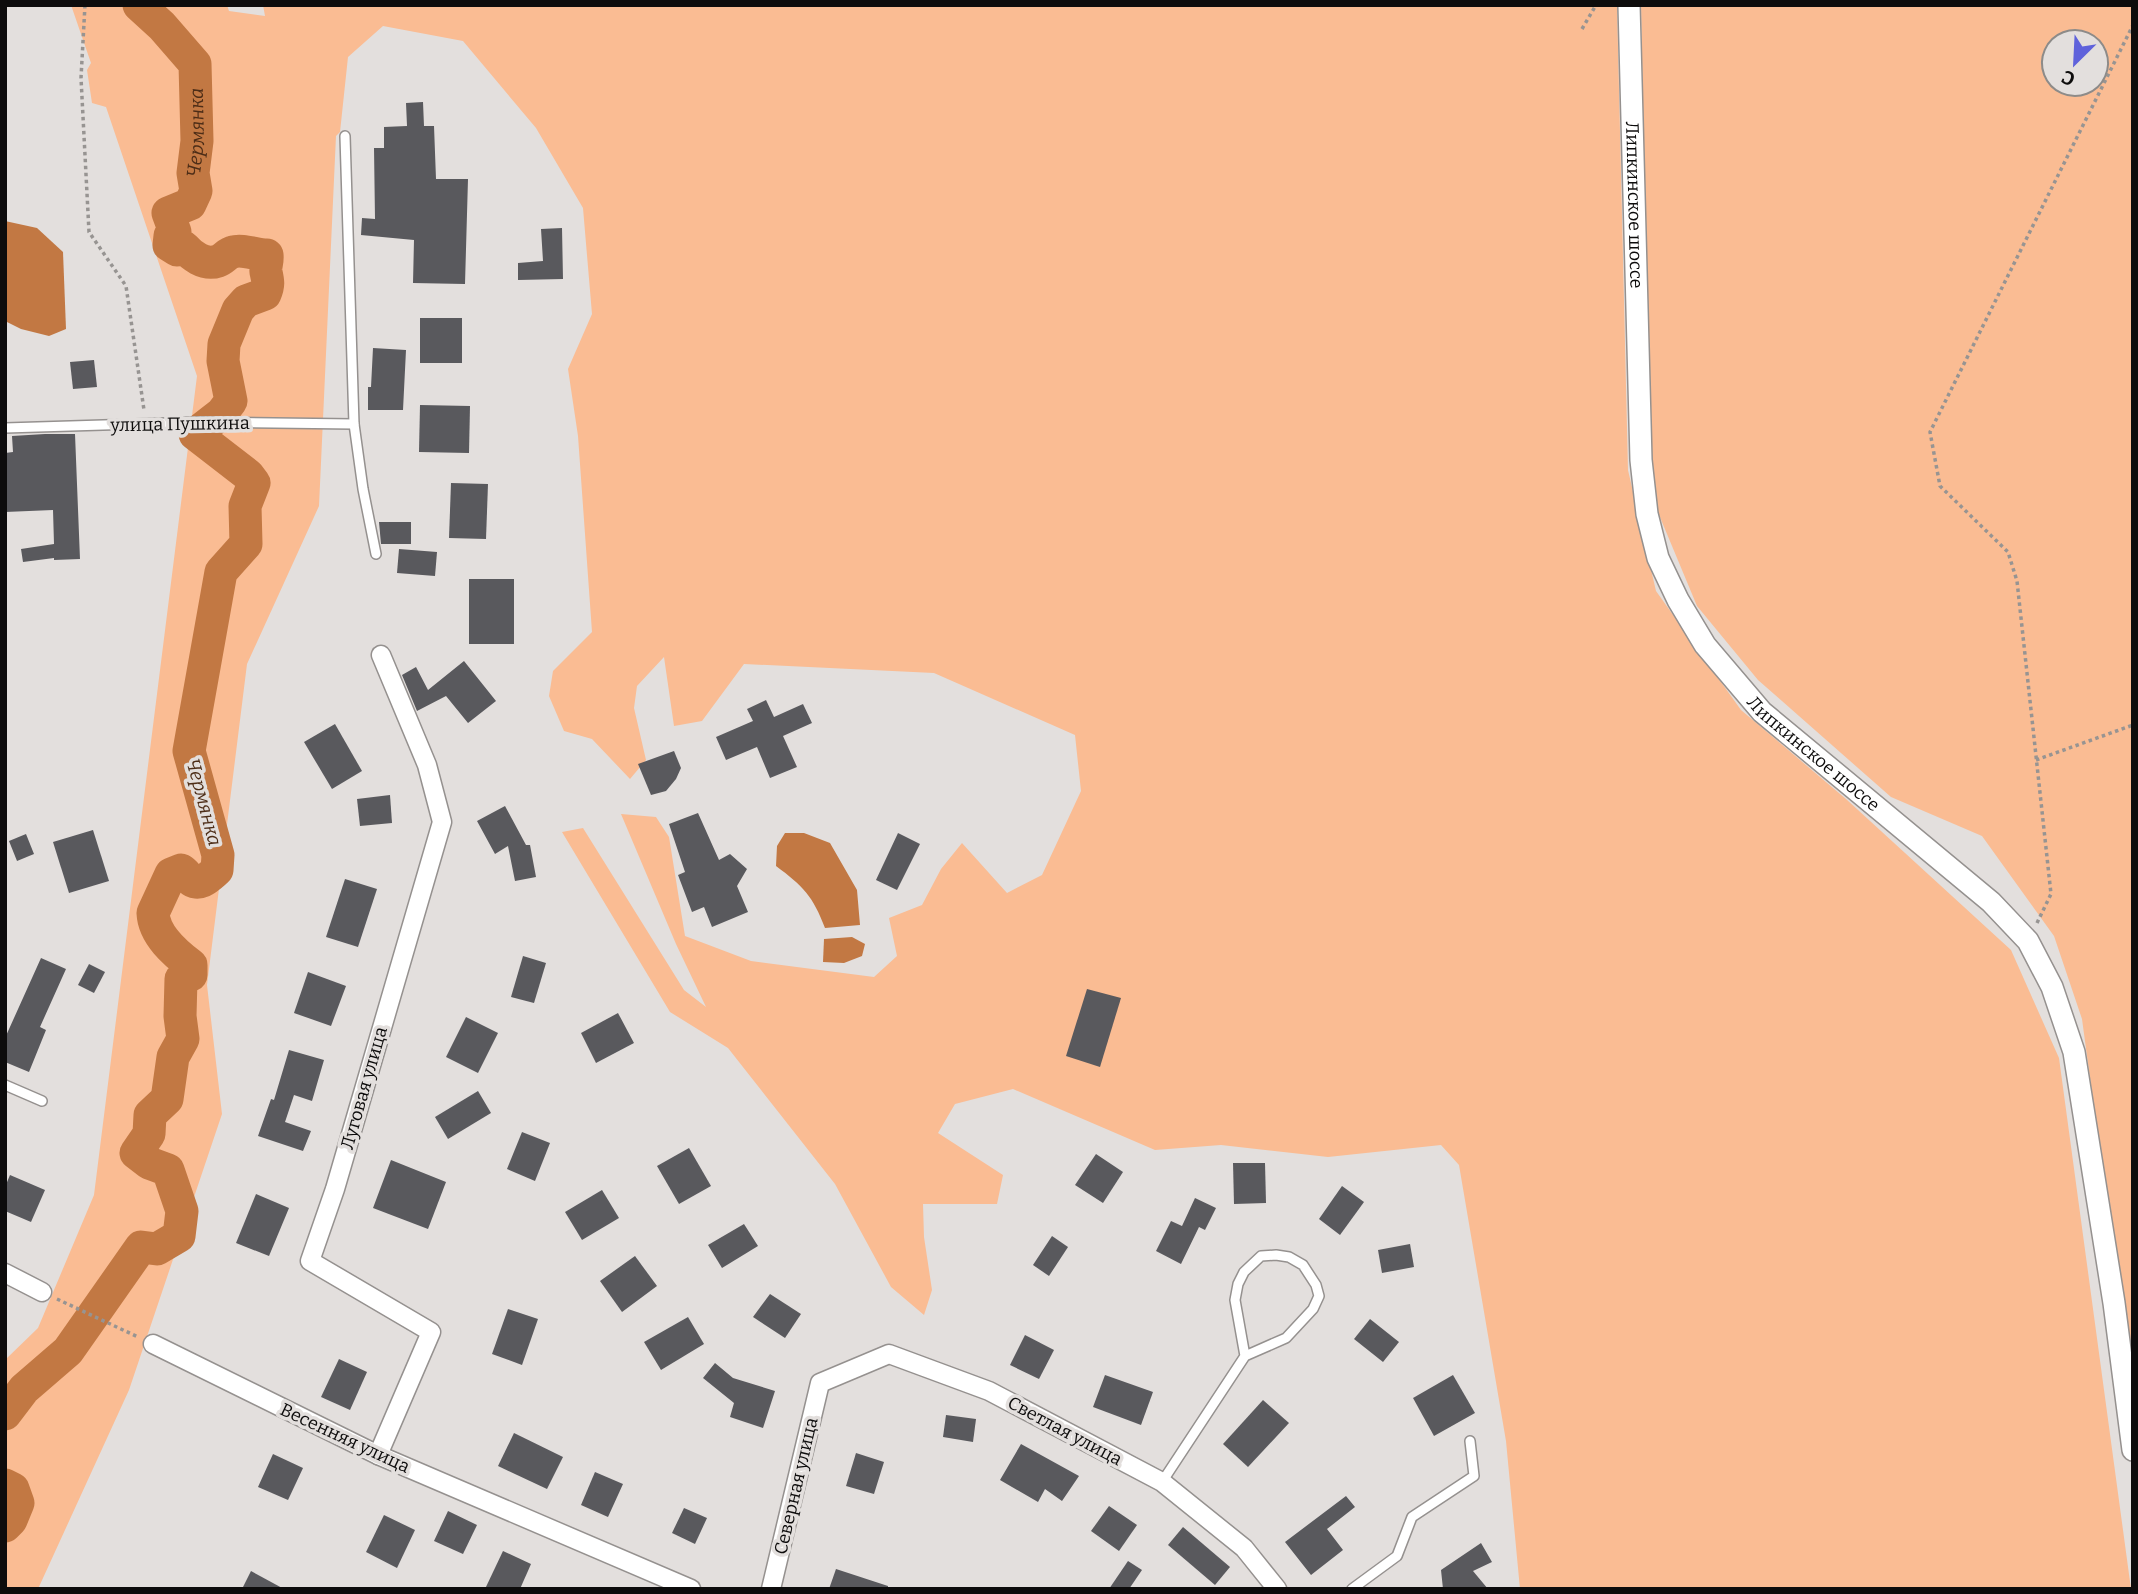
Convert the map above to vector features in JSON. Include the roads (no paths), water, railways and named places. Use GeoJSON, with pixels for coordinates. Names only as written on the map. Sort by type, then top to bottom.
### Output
{"type":"FeatureCollection","features":[{"type":"Feature","properties":{"kind":"street","name":"Липкинское шоссе"},"geometry":{"type":"LineString","coordinates":[[1629,5],[1641,460],[1647,513],[1658,558],[1678,600],[1705,645],[1762,712],[1991,902],[2028,941],[2052,987],[2074,1052],[2114,1303],[2133,1450]]}},
{"type":"Feature","properties":{"kind":"street","name":"Луговая улица"},"geometry":{"type":"LineString","coordinates":[[377,1455],[431,1332],[310,1261],[335,1189],[442,822],[427,765],[381,655]]}},
{"type":"Feature","properties":{"kind":"street"},"geometry":{"type":"LineString","coordinates":[[5,1273],[42,1292]]}},
{"type":"Feature","properties":{"kind":"street","name":"Весенняя улица"},"geometry":{"type":"LineString","coordinates":[[153,1345],[377,1455],[691,1589]]}},
{"type":"Feature","properties":{"kind":"street","name":"Светлая улица"},"geometry":{"type":"LineString","coordinates":[[820,1383],[889,1354],[989,1391],[1162,1482],[1244,1548],[1277,1589]]}},
{"type":"Feature","properties":{"kind":"street","name":"Северная улица"},"geometry":{"type":"LineString","coordinates":[[771,1589],[820,1383]]}},
{"type":"Feature","properties":{"kind":"lane"},"geometry":{"type":"LineString","coordinates":[[345,136],[354,424],[376,554]]}},
{"type":"Feature","properties":{"kind":"lane","name":"улица Пушкина"},"geometry":{"type":"LineString","coordinates":[[5,428],[201,422],[354,424]]}},
{"type":"Feature","properties":{"kind":"lane"},"geometry":{"type":"LineString","coordinates":[[5,1085],[42,1101]]}},
{"type":"Feature","properties":{"kind":"lane"},"geometry":{"type":"LineString","coordinates":[[1162,1482],[1245,1356],[1286,1338],[1313,1309],[1319,1296],[1316,1285],[1303,1265],[1290,1257],[1261,1256],[1244,1272],[1238,1284],[1235,1300],[1245,1356]]}},
{"type":"Feature","properties":{"kind":"lane"},"geometry":{"type":"LineString","coordinates":[[1352,1589],[1396,1556],[1412,1517],[1474,1476],[1470,1441]]}},
{"type":"Feature","properties":{"kind":"waterway","name":"Чермянка"},"geometry":{"type":"LineString","coordinates":[[5,1414],[24,1389],[68,1351],[141,1247],[157,1249],[179,1236],[182,1211],[168,1170],[149,1163],[136,1153],[149,1134],[150,1115],[167,1099],[173,1057],[183,1039],[180,1016],[181,979],[191,975],[191,965],[161,936],[153,913],[171,874],[181,870],[197,882],[217,870],[218,855],[189,751],[221,572],[246,544],[245,506],[254,483],[248,475],[195,434],[222,413],[231,401],[223,361],[224,344],[238,310],[246,301],[265,294],[268,283],[267,255],[237,251],[218,261],[208,262],[194,256],[184,247],[177,250],[169,245],[170,236],[175,232],[168,213],[190,204],[196,191],[193,173],[197,141],[195,64],[162,26],[139,5]]}},
{"type":"Feature","properties":{"kind":"waterway","name":"Чермянка"},"geometry":{"type":"LineString","coordinates":[[5,1485],[13,1489],[18,1503],[11,1520],[5,1526]]}}]}
